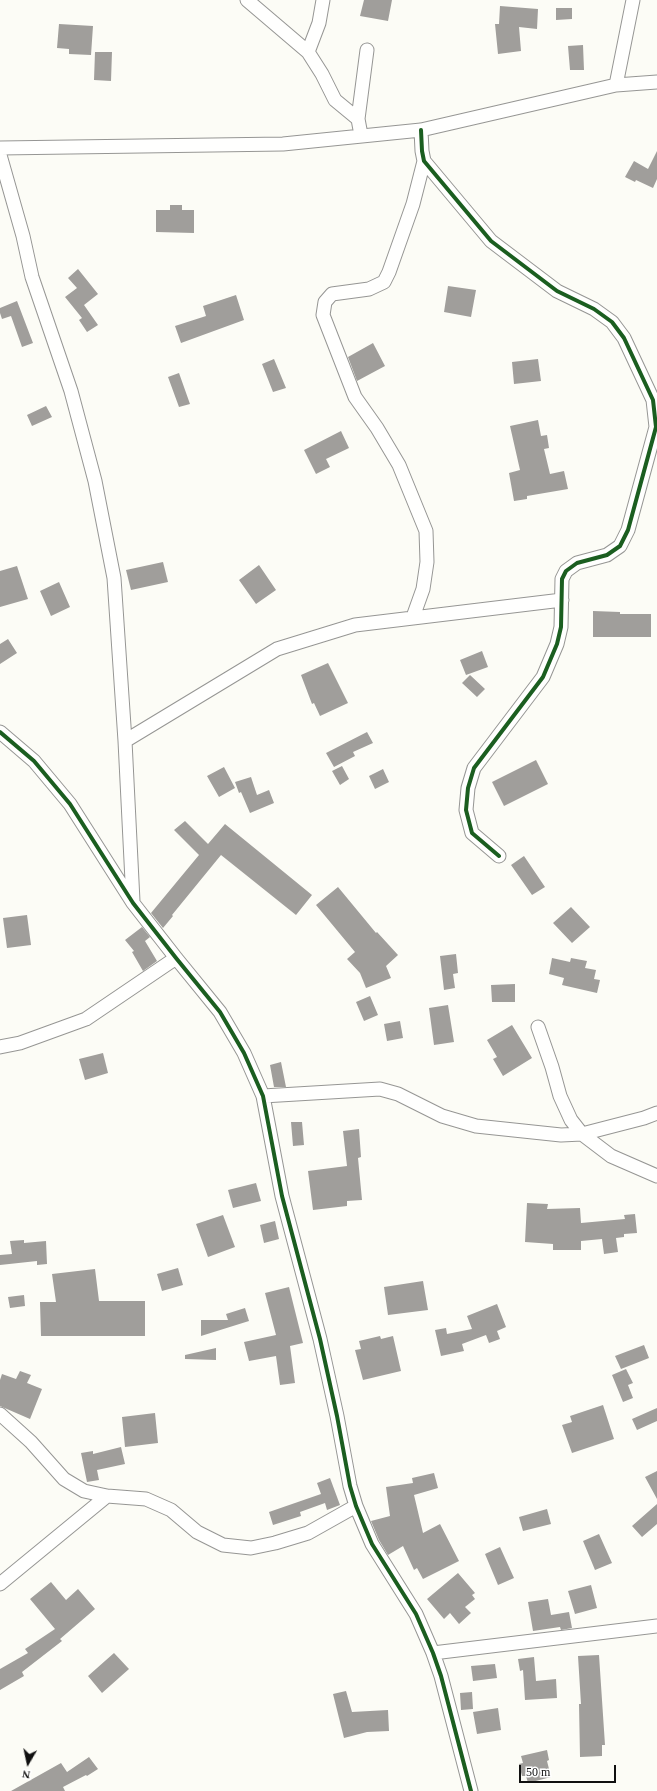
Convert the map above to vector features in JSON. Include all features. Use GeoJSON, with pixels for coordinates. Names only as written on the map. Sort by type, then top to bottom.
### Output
{"type":"FeatureCollection","features":[{"type":"Feature","properties":{"kind":"street"},"geometry":{"type":"LineString","coordinates":[[247,0],[308,52],[322,74],[334,100],[358,119]]}},
{"type":"Feature","properties":{"kind":"street"},"geometry":{"type":"LineString","coordinates":[[308,52],[319,23],[323,0]]}},
{"type":"Feature","properties":{"kind":"street"},"geometry":{"type":"LineString","coordinates":[[616,85],[633,0]]}},
{"type":"Feature","properties":{"kind":"street"},"geometry":{"type":"LineString","coordinates":[[361,136],[358,119],[367,50]]}},
{"type":"Feature","properties":{"kind":"street"},"geometry":{"type":"LineString","coordinates":[[0,148],[283,144],[421,130],[616,85],[657,82]]}},
{"type":"Feature","properties":{"kind":"street"},"geometry":{"type":"LineString","coordinates":[[413,617],[423,589],[427,562],[426,531],[399,465],[377,428],[355,397],[323,315],[325,302],[332,294],[370,289],[384,282],[389,272],[413,204],[424,162],[421,130]]}},
{"type":"Feature","properties":{"kind":"street"},"geometry":{"type":"LineString","coordinates":[[0,155],[23,236],[32,277],[71,391],[95,481],[114,578],[126,741],[134,903]]}},
{"type":"Feature","properties":{"kind":"street"},"geometry":{"type":"LineString","coordinates":[[424,162],[491,240],[557,291],[594,309],[612,322],[624,338],[654,400],[657,427],[628,530],[620,546],[608,555],[578,563],[566,570],[562,579],[561,627],[557,644],[543,677],[474,768],[468,788],[466,810],[472,833],[499,856]]}},
{"type":"Feature","properties":{"kind":"street"},"geometry":{"type":"LineString","coordinates":[[126,741],[277,649],[355,624],[562,600]]}},
{"type":"Feature","properties":{"kind":"street"},"geometry":{"type":"LineString","coordinates":[[0,732],[34,761],[70,804],[134,903],[220,1012],[244,1053],[263,1096],[282,1196],[320,1339],[337,1416],[350,1486],[356,1506],[372,1544],[416,1614],[433,1654],[441,1676],[471,1791]]}},
{"type":"Feature","properties":{"kind":"street"},"geometry":{"type":"LineString","coordinates":[[0,1046],[20,1043],[86,1019],[176,958]]}},
{"type":"Feature","properties":{"kind":"street"},"geometry":{"type":"LineString","coordinates":[[538,1027],[560,1096],[571,1120],[582,1134],[611,1156],[657,1176]]}},
{"type":"Feature","properties":{"kind":"street"},"geometry":{"type":"LineString","coordinates":[[263,1096],[380,1089],[398,1094],[442,1116],[476,1126],[561,1135],[582,1134],[644,1118],[657,1113]]}},
{"type":"Feature","properties":{"kind":"street"},"geometry":{"type":"LineString","coordinates":[[0,1414],[31,1442],[64,1479],[84,1491],[107,1496],[146,1499],[171,1510],[198,1532],[223,1545],[251,1548],[275,1543],[308,1533],[356,1506]]}},
{"type":"Feature","properties":{"kind":"street"},"geometry":{"type":"LineString","coordinates":[[0,1584],[107,1496]]}},
{"type":"Feature","properties":{"kind":"street"},"geometry":{"type":"LineString","coordinates":[[433,1654],[657,1626]]}},
{"type":"Feature","properties":{"kind":"building"},"geometry":{"type":"Polygon","coordinates":[[[364,0],[392,0],[388,21],[360,16],[364,0]]]}},
{"type":"Feature","properties":{"kind":"building"},"geometry":{"type":"Polygon","coordinates":[[[500,6],[538,9],[537,29],[519,27],[521,51],[498,54],[495,24],[499,24],[500,6]]]}},
{"type":"Feature","properties":{"kind":"building"},"geometry":{"type":"Polygon","coordinates":[[[556,8],[572,8],[572,19],[556,20],[556,8]]]}},
{"type":"Feature","properties":{"kind":"building"},"geometry":{"type":"Polygon","coordinates":[[[59,24],[93,26],[91,55],[69,54],[69,49],[57,48],[59,24]]]}},
{"type":"Feature","properties":{"kind":"building"},"geometry":{"type":"Polygon","coordinates":[[[583,45],[584,70],[570,70],[568,46],[583,45]]]}},
{"type":"Feature","properties":{"kind":"building"},"geometry":{"type":"Polygon","coordinates":[[[95,52],[112,52],[111,81],[94,80],[95,52]]]}},
{"type":"Feature","properties":{"kind":"building"},"geometry":{"type":"Polygon","coordinates":[[[657,151],[657,179],[653,188],[636,180],[635,182],[625,177],[634,161],[648,169],[657,151]]]}},
{"type":"Feature","properties":{"kind":"building"},"geometry":{"type":"Polygon","coordinates":[[[170,205],[182,205],[182,210],[194,210],[194,233],[156,232],[156,210],[170,210],[170,205]]]}},
{"type":"Feature","properties":{"kind":"building"},"geometry":{"type":"Polygon","coordinates":[[[78,269],[98,294],[84,305],[98,325],[87,332],[79,320],[82,318],[65,297],[77,288],[68,278],[78,269]]]}},
{"type":"Feature","properties":{"kind":"building"},"geometry":{"type":"Polygon","coordinates":[[[448,286],[476,290],[471,317],[444,312],[448,286]]]}},
{"type":"Feature","properties":{"kind":"building"},"geometry":{"type":"Polygon","coordinates":[[[236,295],[244,320],[181,343],[175,326],[206,316],[203,306],[236,295]]]}},
{"type":"Feature","properties":{"kind":"building"},"geometry":{"type":"Polygon","coordinates":[[[17,301],[33,343],[22,347],[11,316],[2,319],[0,313],[0,308],[17,301]]]}},
{"type":"Feature","properties":{"kind":"building"},"geometry":{"type":"Polygon","coordinates":[[[373,343],[385,366],[357,381],[348,357],[373,343]]]}},
{"type":"Feature","properties":{"kind":"building"},"geometry":{"type":"Polygon","coordinates":[[[274,359],[286,388],[273,392],[262,364],[274,359]]]}},
{"type":"Feature","properties":{"kind":"building"},"geometry":{"type":"Polygon","coordinates":[[[538,359],[541,381],[514,384],[512,362],[538,359]]]}},
{"type":"Feature","properties":{"kind":"building"},"geometry":{"type":"Polygon","coordinates":[[[179,373],[190,404],[179,407],[168,377],[179,373]]]}},
{"type":"Feature","properties":{"kind":"building"},"geometry":{"type":"Polygon","coordinates":[[[46,406],[52,417],[32,426],[27,415],[46,406]]]}},
{"type":"Feature","properties":{"kind":"building"},"geometry":{"type":"Polygon","coordinates":[[[538,420],[541,436],[547,435],[549,448],[544,449],[550,474],[564,471],[568,489],[527,496],[527,499],[514,501],[509,473],[520,470],[510,426],[538,420]]]}},
{"type":"Feature","properties":{"kind":"building"},"geometry":{"type":"Polygon","coordinates":[[[341,431],[349,448],[326,459],[330,467],[316,474],[304,450],[341,431]]]}},
{"type":"Feature","properties":{"kind":"building"},"geometry":{"type":"Polygon","coordinates":[[[163,562],[168,582],[131,590],[126,570],[163,562]]]}},
{"type":"Feature","properties":{"kind":"building"},"geometry":{"type":"Polygon","coordinates":[[[259,565],[276,590],[256,604],[239,580],[259,565]]]}},
{"type":"Feature","properties":{"kind":"building"},"geometry":{"type":"Polygon","coordinates":[[[17,566],[28,599],[0,607],[0,571],[17,566]]]}},
{"type":"Feature","properties":{"kind":"building"},"geometry":{"type":"Polygon","coordinates":[[[59,582],[70,607],[51,616],[40,591],[59,582]]]}},
{"type":"Feature","properties":{"kind":"building"},"geometry":{"type":"Polygon","coordinates":[[[593,611],[620,612],[620,614],[651,614],[651,637],[593,637],[593,611]]]}},
{"type":"Feature","properties":{"kind":"building"},"geometry":{"type":"Polygon","coordinates":[[[8,639],[17,653],[0,664],[0,644],[8,639]]]}},
{"type":"Feature","properties":{"kind":"building"},"geometry":{"type":"Polygon","coordinates":[[[482,651],[488,667],[466,675],[460,660],[482,651]]]}},
{"type":"Feature","properties":{"kind":"building"},"geometry":{"type":"Polygon","coordinates":[[[328,663],[348,703],[320,716],[314,703],[312,704],[301,675],[328,663]]]}},
{"type":"Feature","properties":{"kind":"building"},"geometry":{"type":"Polygon","coordinates":[[[470,675],[485,689],[477,697],[462,683],[470,675]]]}},
{"type":"Feature","properties":{"kind":"building"},"geometry":{"type":"Polygon","coordinates":[[[367,732],[373,743],[353,752],[355,756],[334,767],[326,753],[367,732]]]}},
{"type":"Feature","properties":{"kind":"building"},"geometry":{"type":"Polygon","coordinates":[[[536,760],[548,784],[504,806],[492,782],[536,760]]]}},
{"type":"Feature","properties":{"kind":"building"},"geometry":{"type":"Polygon","coordinates":[[[342,766],[349,779],[340,785],[332,771],[342,766]]]}},
{"type":"Feature","properties":{"kind":"building"},"geometry":{"type":"Polygon","coordinates":[[[224,767],[235,788],[219,797],[207,776],[224,767]]]}},
{"type":"Feature","properties":{"kind":"building"},"geometry":{"type":"Polygon","coordinates":[[[383,769],[389,782],[375,789],[369,776],[383,769]]]}},
{"type":"Feature","properties":{"kind":"building"},"geometry":{"type":"Polygon","coordinates":[[[251,777],[257,795],[269,790],[274,803],[250,813],[235,782],[251,777]]]}},
{"type":"Feature","properties":{"kind":"building"},"geometry":{"type":"Polygon","coordinates":[[[185,821],[208,844],[225,824],[312,895],[296,915],[221,855],[163,928],[151,913],[199,855],[174,830],[185,821]]]}},
{"type":"Feature","properties":{"kind":"building"},"geometry":{"type":"Polygon","coordinates":[[[524,856],[545,887],[532,895],[511,865],[524,856]]]}},
{"type":"Feature","properties":{"kind":"building"},"geometry":{"type":"Polygon","coordinates":[[[338,887],[376,933],[377,932],[398,955],[386,966],[391,978],[366,988],[360,973],[347,959],[355,952],[316,905],[338,887]]]}},
{"type":"Feature","properties":{"kind":"building"},"geometry":{"type":"Polygon","coordinates":[[[571,907],[590,927],[572,943],[553,923],[571,907]]]}},
{"type":"Feature","properties":{"kind":"building"},"geometry":{"type":"Polygon","coordinates":[[[27,915],[31,945],[7,948],[3,918],[27,915]]]}},
{"type":"Feature","properties":{"kind":"building"},"geometry":{"type":"Polygon","coordinates":[[[142,927],[150,937],[145,941],[157,961],[143,971],[132,952],[134,951],[125,940],[142,927]]]}},
{"type":"Feature","properties":{"kind":"building"},"geometry":{"type":"Polygon","coordinates":[[[456,954],[458,973],[453,974],[455,988],[444,990],[440,956],[456,954]]]}},
{"type":"Feature","properties":{"kind":"building"},"geometry":{"type":"Polygon","coordinates":[[[552,958],[570,962],[571,958],[587,961],[585,968],[596,970],[594,979],[600,980],[597,993],[562,985],[564,978],[549,974],[552,958]]]}},
{"type":"Feature","properties":{"kind":"building"},"geometry":{"type":"Polygon","coordinates":[[[515,984],[515,1002],[492,1002],[491,985],[515,984]]]}},
{"type":"Feature","properties":{"kind":"building"},"geometry":{"type":"Polygon","coordinates":[[[370,996],[378,1015],[364,1021],[356,1002],[370,996]]]}},
{"type":"Feature","properties":{"kind":"building"},"geometry":{"type":"Polygon","coordinates":[[[448,1005],[454,1042],[434,1045],[429,1008],[448,1005]]]}},
{"type":"Feature","properties":{"kind":"building"},"geometry":{"type":"Polygon","coordinates":[[[400,1021],[403,1038],[387,1041],[384,1024],[400,1021]]]}},
{"type":"Feature","properties":{"kind":"building"},"geometry":{"type":"Polygon","coordinates":[[[512,1025],[532,1058],[503,1076],[493,1059],[497,1057],[487,1040],[512,1025]]]}},
{"type":"Feature","properties":{"kind":"building"},"geometry":{"type":"Polygon","coordinates":[[[103,1053],[108,1073],[85,1080],[79,1059],[103,1053]]]}},
{"type":"Feature","properties":{"kind":"building"},"geometry":{"type":"Polygon","coordinates":[[[281,1062],[286,1087],[274,1087],[270,1065],[281,1062]]]}},
{"type":"Feature","properties":{"kind":"building"},"geometry":{"type":"Polygon","coordinates":[[[291,1122],[302,1122],[304,1145],[293,1146],[291,1122]]]}},
{"type":"Feature","properties":{"kind":"building"},"geometry":{"type":"Polygon","coordinates":[[[359,1129],[361,1157],[358,1158],[362,1200],[347,1201],[347,1206],[313,1210],[308,1171],[347,1166],[343,1131],[359,1129]]]}},
{"type":"Feature","properties":{"kind":"building"},"geometry":{"type":"Polygon","coordinates":[[[256,1183],[261,1201],[233,1208],[228,1190],[256,1183]]]}},
{"type":"Feature","properties":{"kind":"building"},"geometry":{"type":"Polygon","coordinates":[[[527,1203],[548,1204],[547,1209],[580,1208],[581,1223],[625,1219],[624,1215],[635,1214],[637,1233],[624,1234],[624,1237],[616,1238],[618,1252],[604,1254],[602,1239],[581,1241],[581,1250],[553,1250],[553,1244],[525,1242],[527,1203]]]}},
{"type":"Feature","properties":{"kind":"building"},"geometry":{"type":"Polygon","coordinates":[[[223,1215],[235,1247],[208,1257],[196,1224],[223,1215]]]}},
{"type":"Feature","properties":{"kind":"building"},"geometry":{"type":"Polygon","coordinates":[[[275,1221],[279,1239],[264,1243],[260,1225],[275,1221]]]}},
{"type":"Feature","properties":{"kind":"building"},"geometry":{"type":"Polygon","coordinates":[[[24,1240],[24,1243],[46,1241],[47,1264],[37,1265],[37,1261],[0,1265],[0,1255],[12,1254],[10,1241],[24,1240]]]}},
{"type":"Feature","properties":{"kind":"building"},"geometry":{"type":"Polygon","coordinates":[[[178,1268],[183,1285],[162,1291],[157,1274],[178,1268]]]}},
{"type":"Feature","properties":{"kind":"building"},"geometry":{"type":"Polygon","coordinates":[[[95,1269],[99,1301],[145,1301],[145,1336],[41,1336],[40,1302],[56,1302],[52,1274],[95,1269]]]}},
{"type":"Feature","properties":{"kind":"building"},"geometry":{"type":"Polygon","coordinates":[[[423,1281],[428,1310],[388,1315],[384,1287],[423,1281]]]}},
{"type":"Feature","properties":{"kind":"building"},"geometry":{"type":"Polygon","coordinates":[[[289,1287],[303,1343],[290,1346],[295,1383],[280,1385],[276,1356],[249,1361],[244,1342],[276,1335],[265,1293],[289,1287]]]}},
{"type":"Feature","properties":{"kind":"building"},"geometry":{"type":"Polygon","coordinates":[[[24,1295],[25,1306],[10,1308],[8,1297],[24,1295]]]}},
{"type":"Feature","properties":{"kind":"building"},"geometry":{"type":"Polygon","coordinates":[[[497,1304],[506,1327],[497,1331],[500,1339],[489,1343],[486,1335],[462,1344],[464,1351],[441,1356],[435,1330],[446,1328],[447,1334],[472,1329],[467,1316],[497,1304]]]}},
{"type":"Feature","properties":{"kind":"building"},"geometry":{"type":"Polygon","coordinates":[[[245,1308],[249,1321],[201,1336],[201,1320],[228,1320],[226,1314],[245,1308]]]}},
{"type":"Feature","properties":{"kind":"building"},"geometry":{"type":"Polygon","coordinates":[[[380,1336],[381,1339],[393,1336],[401,1371],[363,1380],[355,1350],[361,1349],[359,1341],[380,1336]]]}},
{"type":"Feature","properties":{"kind":"building"},"geometry":{"type":"Polygon","coordinates":[[[644,1345],[649,1358],[621,1369],[615,1356],[644,1345]]]}},
{"type":"Feature","properties":{"kind":"building"},"geometry":{"type":"Polygon","coordinates":[[[216,1348],[216,1360],[185,1359],[185,1355],[216,1348]]]}},
{"type":"Feature","properties":{"kind":"building"},"geometry":{"type":"Polygon","coordinates":[[[626,1369],[633,1383],[628,1385],[633,1398],[623,1402],[612,1375],[626,1369]]]}},
{"type":"Feature","properties":{"kind":"building"},"geometry":{"type":"Polygon","coordinates":[[[20,1371],[31,1375],[27,1383],[42,1389],[30,1419],[0,1406],[0,1380],[2,1374],[16,1379],[20,1371]]]}},
{"type":"Feature","properties":{"kind":"building"},"geometry":{"type":"Polygon","coordinates":[[[603,1405],[614,1439],[572,1453],[562,1425],[572,1422],[570,1416],[603,1405]]]}},
{"type":"Feature","properties":{"kind":"building"},"geometry":{"type":"Polygon","coordinates":[[[657,1408],[657,1421],[637,1430],[632,1419],[657,1408]]]}},
{"type":"Feature","properties":{"kind":"building"},"geometry":{"type":"Polygon","coordinates":[[[155,1413],[158,1443],[125,1447],[122,1417],[155,1413]]]}},
{"type":"Feature","properties":{"kind":"building"},"geometry":{"type":"Polygon","coordinates":[[[121,1447],[125,1464],[97,1470],[99,1480],[87,1482],[81,1453],[93,1451],[93,1454],[121,1447]]]}},
{"type":"Feature","properties":{"kind":"building"},"geometry":{"type":"Polygon","coordinates":[[[657,1471],[657,1499],[645,1477],[657,1471]]]}},
{"type":"Feature","properties":{"kind":"building"},"geometry":{"type":"Polygon","coordinates":[[[434,1473],[438,1488],[414,1495],[423,1533],[440,1524],[459,1561],[423,1579],[417,1568],[414,1570],[403,1546],[388,1555],[379,1540],[371,1521],[390,1516],[386,1487],[413,1483],[412,1478],[434,1473]]]}},
{"type":"Feature","properties":{"kind":"building"},"geometry":{"type":"Polygon","coordinates":[[[330,1478],[340,1505],[327,1510],[325,1503],[300,1512],[301,1516],[273,1525],[269,1512],[321,1494],[317,1483],[330,1478]]]}},
{"type":"Feature","properties":{"kind":"building"},"geometry":{"type":"Polygon","coordinates":[[[657,1504],[657,1524],[642,1537],[632,1526],[657,1504]]]}},
{"type":"Feature","properties":{"kind":"building"},"geometry":{"type":"Polygon","coordinates":[[[547,1509],[551,1524],[523,1531],[519,1517],[547,1509]]]}},
{"type":"Feature","properties":{"kind":"building"},"geometry":{"type":"Polygon","coordinates":[[[599,1534],[612,1563],[595,1570],[583,1541],[599,1534]]]}},
{"type":"Feature","properties":{"kind":"building"},"geometry":{"type":"Polygon","coordinates":[[[500,1547],[514,1578],[498,1585],[485,1554],[500,1547]]]}},
{"type":"Feature","properties":{"kind":"building"},"geometry":{"type":"Polygon","coordinates":[[[458,1573],[475,1593],[472,1595],[475,1599],[465,1607],[471,1613],[459,1624],[450,1613],[444,1619],[427,1599],[458,1573]]]}},
{"type":"Feature","properties":{"kind":"building"},"geometry":{"type":"Polygon","coordinates":[[[51,1582],[66,1600],[78,1589],[95,1609],[60,1639],[62,1641],[22,1672],[24,1676],[0,1690],[0,1669],[28,1653],[25,1649],[55,1629],[30,1599],[51,1582]]]}},
{"type":"Feature","properties":{"kind":"building"},"geometry":{"type":"Polygon","coordinates":[[[591,1585],[597,1608],[575,1614],[568,1591],[591,1585]]]}},
{"type":"Feature","properties":{"kind":"building"},"geometry":{"type":"Polygon","coordinates":[[[548,1599],[551,1615],[569,1612],[572,1628],[561,1630],[560,1627],[533,1631],[528,1602],[548,1599]]]}},
{"type":"Feature","properties":{"kind":"building"},"geometry":{"type":"Polygon","coordinates":[[[114,1653],[129,1669],[102,1693],[88,1676],[114,1653]]]}},
{"type":"Feature","properties":{"kind":"building"},"geometry":{"type":"Polygon","coordinates":[[[599,1655],[605,1745],[602,1745],[602,1756],[580,1757],[579,1704],[581,1704],[578,1656],[599,1655]]]}},
{"type":"Feature","properties":{"kind":"building"},"geometry":{"type":"Polygon","coordinates":[[[534,1657],[536,1681],[556,1679],[557,1698],[525,1700],[523,1670],[520,1671],[518,1659],[534,1657]]]}},
{"type":"Feature","properties":{"kind":"building"},"geometry":{"type":"Polygon","coordinates":[[[495,1664],[497,1678],[473,1681],[471,1666],[495,1664]]]}},
{"type":"Feature","properties":{"kind":"building"},"geometry":{"type":"Polygon","coordinates":[[[346,1691],[352,1712],[388,1710],[389,1731],[367,1732],[344,1738],[333,1694],[346,1691]]]}},
{"type":"Feature","properties":{"kind":"building"},"geometry":{"type":"Polygon","coordinates":[[[472,1692],[473,1709],[461,1710],[460,1693],[472,1692]]]}},
{"type":"Feature","properties":{"kind":"building"},"geometry":{"type":"Polygon","coordinates":[[[498,1708],[501,1730],[477,1734],[473,1712],[498,1708]]]}},
{"type":"Feature","properties":{"kind":"building"},"geometry":{"type":"Polygon","coordinates":[[[547,1750],[549,1760],[547,1761],[551,1777],[528,1783],[526,1776],[522,1776],[519,1764],[523,1763],[521,1756],[547,1750]]]}},
{"type":"Feature","properties":{"kind":"building"},"geometry":{"type":"Polygon","coordinates":[[[89,1757],[98,1769],[63,1787],[65,1791],[11,1791],[61,1763],[67,1772],[89,1757]]]}},
{"type":"Feature","properties":{"kind":"cycle path"},"geometry":{"type":"LineString","coordinates":[[421,130],[424,161],[491,241],[557,291],[594,309],[612,322],[624,338],[653,400],[656,427],[628,530],[620,546],[607,555],[577,563],[566,571],[562,579],[561,627],[557,644],[543,677],[474,768],[468,788],[466,810],[472,833],[499,856]]}},
{"type":"Feature","properties":{"kind":"cycle path"},"geometry":{"type":"LineString","coordinates":[[0,732],[34,761],[70,804],[133,903],[220,1012],[244,1053],[263,1096],[282,1196],[320,1339],[337,1416],[350,1486],[356,1506],[372,1544],[416,1614],[433,1653],[441,1676],[471,1791]]}}]}
